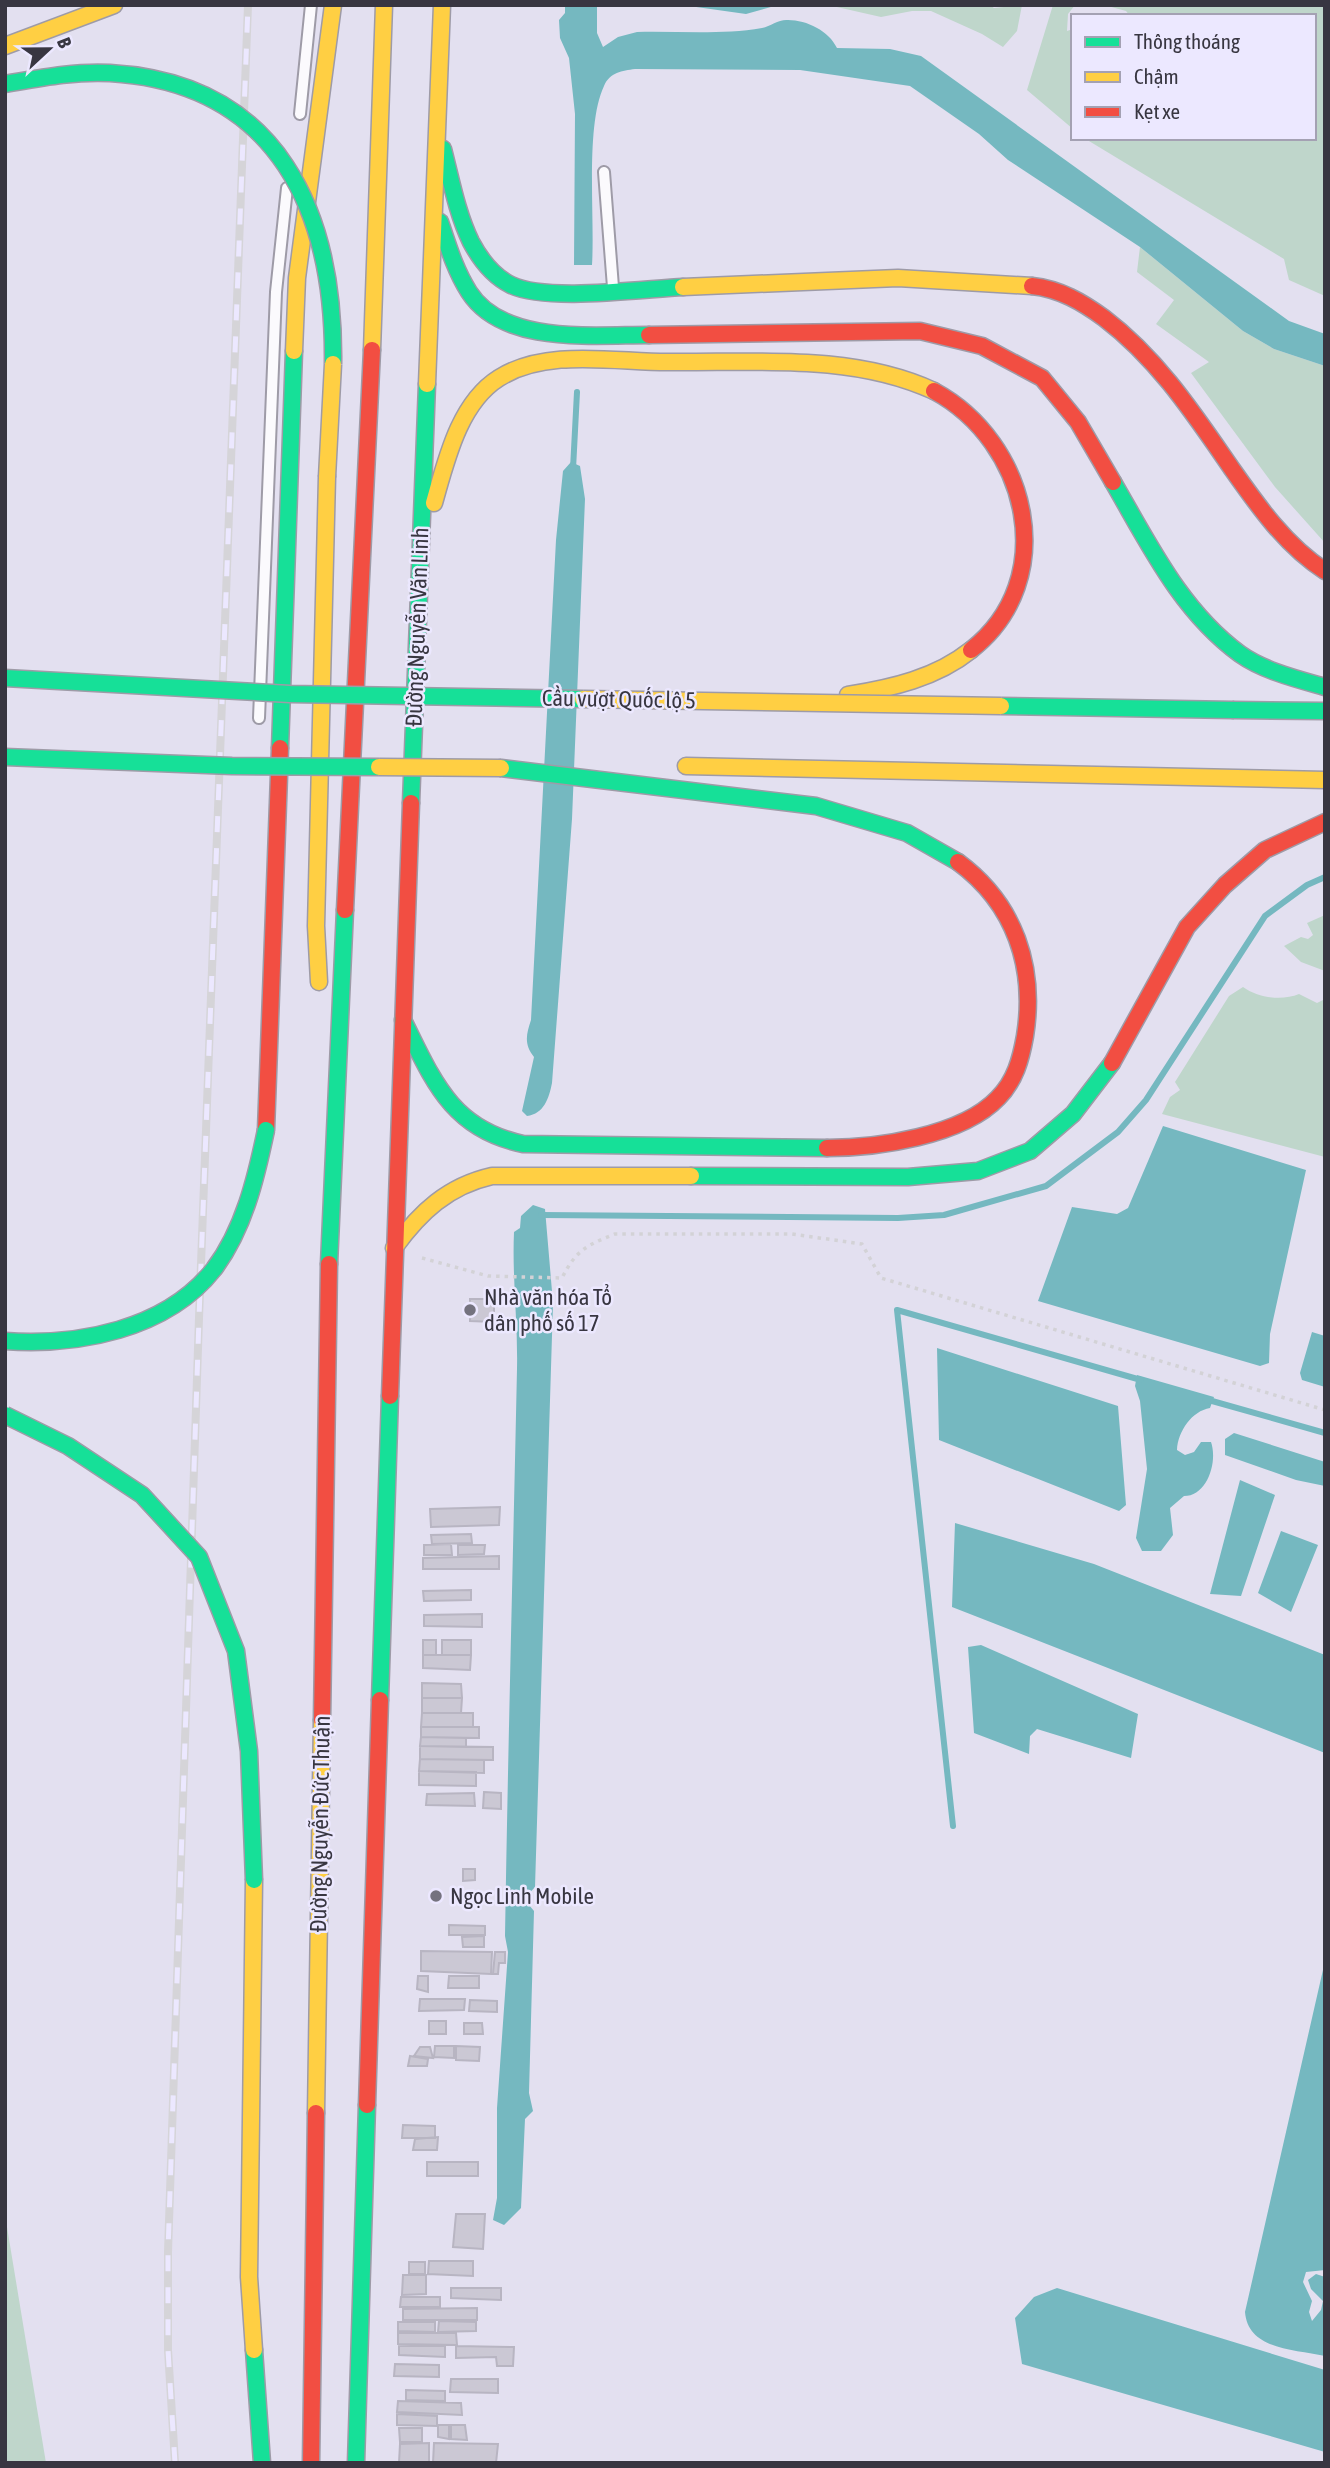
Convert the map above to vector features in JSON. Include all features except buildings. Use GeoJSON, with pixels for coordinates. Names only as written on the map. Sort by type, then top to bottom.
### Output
{"type":"FeatureCollection","features":[{"type":"Feature","properties":{"kind":"main road"},"geometry":{"type":"LineString","coordinates":[[5,46],[114,5]]}},
{"type":"Feature","properties":{"kind":"main road"},"geometry":{"type":"LineString","coordinates":[[5,1341],[39,1344],[97,1338],[134,1325],[170,1307],[212,1270],[234,1234],[256,1178],[267,1130],[297,278],[333,5]]}},
{"type":"Feature","properties":{"kind":"main road"},"geometry":{"type":"LineString","coordinates":[[330,1186],[367,488],[384,5]]}},
{"type":"Feature","properties":{"kind":"main road","name":"Đường Nguyễn Văn Linh"},"geometry":{"type":"LineString","coordinates":[[394,1248],[442,5]]}},
{"type":"Feature","properties":{"kind":"main road"},"geometry":{"type":"LineString","coordinates":[[5,84],[69,71],[146,74],[204,93],[251,125],[275,152],[302,193],[325,261],[332,350],[316,926],[320,994]]}},
{"type":"Feature","properties":{"kind":"main road"},"geometry":{"type":"LineString","coordinates":[[437,129],[472,244],[489,269],[510,285],[534,290],[613,290],[939,279],[1049,288],[1077,300],[1107,319],[1160,368],[1259,506],[1296,550],[1325,571]]}},
{"type":"Feature","properties":{"kind":"main road"},"geometry":{"type":"LineString","coordinates":[[434,200],[455,267],[470,294],[489,314],[509,326],[532,331],[614,324],[920,331],[982,346],[1042,378],[1078,422],[1162,566],[1200,619],[1242,655],[1292,678],[1325,687]]}},
{"type":"Feature","properties":{"kind":"main road"},"geometry":{"type":"LineString","coordinates":[[613,290],[614,324]]}},
{"type":"Feature","properties":{"kind":"main road"},"geometry":{"type":"LineString","coordinates":[[419,557],[446,463],[482,393],[515,369],[547,363],[800,362],[903,379],[952,402],[988,435],[1005,459],[1020,490],[1025,518],[1024,545],[1008,606],[981,642],[929,675],[889,689],[847,695],[643,700]]}},
{"type":"Feature","properties":{"kind":"main road","name":"Cầu vượt Quốc lộ 5"},"geometry":{"type":"LineString","coordinates":[[6,678],[290,694],[1325,710]]}},
{"type":"Feature","properties":{"kind":"main road"},"geometry":{"type":"LineString","coordinates":[[5,757],[232,766],[617,766]]}},
{"type":"Feature","properties":{"kind":"main road"},"geometry":{"type":"LineString","coordinates":[[5,774],[232,766]]}},
{"type":"Feature","properties":{"kind":"main road"},"geometry":{"type":"LineString","coordinates":[[670,766],[1325,780]]}},
{"type":"Feature","properties":{"kind":"main road"},"geometry":{"type":"LineString","coordinates":[[402,1018],[440,1092],[473,1128],[493,1139],[523,1144],[839,1148],[888,1144],[938,1133],[974,1116],[1000,1095],[1020,1067],[1029,1014],[1030,987],[1023,950],[1004,909],[976,876],[935,847],[873,821],[779,799],[501,768]]}},
{"type":"Feature","properties":{"kind":"main road"},"geometry":{"type":"LineString","coordinates":[[356,2463],[394,1248],[422,1211],[437,1198],[465,1183],[492,1176],[908,1177],[978,1171],[1030,1151],[1073,1114],[1108,1070],[1187,927],[1265,850],[1325,822]]}},
{"type":"Feature","properties":{"kind":"main road"},"geometry":{"type":"LineString","coordinates":[[322,1049],[330,1186]]}},
{"type":"Feature","properties":{"kind":"main road","name":"Đường Nguyễn Đức Thuận"},"geometry":{"type":"LineString","coordinates":[[311,2463],[330,1186]]}},
{"type":"Feature","properties":{"kind":"main road"},"geometry":{"type":"LineString","coordinates":[[5,1415],[68,1446],[142,1495],[199,1557],[236,1651],[249,1751],[254,1880],[249,2277],[262,2463]]}},
{"type":"Feature","properties":{"kind":"lane"},"geometry":{"type":"LineString","coordinates":[[298,127],[311,5]]}},
{"type":"Feature","properties":{"kind":"lane"},"geometry":{"type":"LineString","coordinates":[[259,719],[276,292],[285,204],[294,153]]}},
{"type":"Feature","properties":{"kind":"lane"},"geometry":{"type":"LineString","coordinates":[[604,172],[613,290]]}},
{"type":"Feature","properties":{"kind":"path"},"geometry":{"type":"LineString","coordinates":[[394,1248],[464,1272],[512,1278],[562,1278],[572,1257],[589,1244],[615,1234],[792,1234],[862,1244],[881,1278],[1325,1410]]}},
{"type":"Feature","properties":{"kind":"green space"},"geometry":{"type":"Polygon","coordinates":[[[828,5],[990,5],[994,8],[1022,5],[1017,31],[1003,47],[982,34],[931,11],[912,11],[881,17],[828,5]]]}},
{"type":"Feature","properties":{"kind":"green space"},"geometry":{"type":"Polygon","coordinates":[[[1053,5],[1075,5],[1068,14],[1067,31],[1071,30],[1071,127],[1027,90],[1053,5]]]}},
{"type":"Feature","properties":{"kind":"green space"},"geometry":{"type":"Polygon","coordinates":[[[1104,5],[1325,5],[1325,296],[1289,280],[1284,259],[1087,140],[1316,140],[1316,14],[1128,14],[1104,5]]]}},
{"type":"Feature","properties":{"kind":"green space"},"geometry":{"type":"Polygon","coordinates":[[[1140,247],[1243,331],[1274,349],[1325,366],[1325,543],[1275,487],[1191,373],[1209,362],[1156,324],[1174,300],[1137,272],[1140,247]]]}},
{"type":"Feature","properties":{"kind":"green space"},"geometry":{"type":"Polygon","coordinates":[[[1325,915],[1325,971],[1301,962],[1284,946],[1301,937],[1308,939],[1313,935],[1307,923],[1325,915]]]}},
{"type":"Feature","properties":{"kind":"green space"},"geometry":{"type":"Polygon","coordinates":[[[1243,987],[1270,997],[1299,994],[1317,1003],[1325,999],[1325,1157],[1162,1114],[1170,1097],[1180,1090],[1175,1082],[1229,996],[1243,987]]]}},
{"type":"Feature","properties":{"kind":"green space"},"geometry":{"type":"Polygon","coordinates":[[[5,2007],[7,2227],[46,2463],[5,2463],[5,2007]]]}},
{"type":"Feature","properties":{"kind":"water"},"geometry":{"type":"Polygon","coordinates":[[[565,5],[597,5],[597,33],[603,47],[618,37],[637,32],[731,31],[762,28],[788,20],[817,28],[829,36],[837,48],[890,49],[921,56],[1289,321],[1325,334],[1325,366],[1274,349],[1243,331],[1140,247],[1008,160],[979,134],[910,86],[800,70],[635,69],[617,73],[610,78],[598,103],[595,124],[592,265],[574,265],[575,114],[569,58],[560,38],[559,20],[565,13],[565,5]]]}},
{"type":"Feature","properties":{"kind":"water"},"geometry":{"type":"Polygon","coordinates":[[[682,5],[778,5],[746,14],[682,5]]]}},
{"type":"Feature","properties":{"kind":"water"},"geometry":{"type":"Polygon","coordinates":[[[571,462],[580,466],[585,499],[572,819],[552,1083],[542,1109],[527,1116],[522,1111],[534,1057],[527,1039],[531,1020],[556,540],[563,471],[571,462]]]}},
{"type":"Feature","properties":{"kind":"water"},"geometry":{"type":"Polygon","coordinates":[[[1163,1126],[1306,1170],[1270,1334],[1269,1363],[1260,1366],[1038,1301],[1072,1207],[1117,1214],[1128,1208],[1163,1126]]]}},
{"type":"Feature","properties":{"kind":"water"},"geometry":{"type":"Polygon","coordinates":[[[533,1205],[545,1209],[553,1303],[535,1887],[524,1899],[534,1911],[529,2093],[533,2111],[525,2119],[521,2208],[504,2225],[493,2220],[497,2198],[497,2108],[508,1952],[505,1936],[517,1369],[514,1232],[520,1228],[521,1216],[533,1205]]]}},
{"type":"Feature","properties":{"kind":"water"},"geometry":{"type":"Polygon","coordinates":[[[1312,1332],[1325,1336],[1325,1387],[1302,1380],[1300,1373],[1312,1332]]]}},
{"type":"Feature","properties":{"kind":"water"},"geometry":{"type":"Polygon","coordinates":[[[937,1348],[1118,1406],[1126,1505],[1119,1511],[939,1440],[937,1348]]]}},
{"type":"Feature","properties":{"kind":"water"},"geometry":{"type":"Polygon","coordinates":[[[1137,1375],[1214,1397],[1210,1408],[1197,1413],[1187,1423],[1177,1450],[1185,1455],[1194,1452],[1201,1442],[1211,1442],[1212,1468],[1199,1490],[1184,1496],[1170,1508],[1173,1535],[1161,1551],[1142,1551],[1136,1538],[1147,1469],[1140,1401],[1135,1386],[1137,1375]]]}},
{"type":"Feature","properties":{"kind":"water"},"geometry":{"type":"Polygon","coordinates":[[[1234,1433],[1325,1462],[1325,1486],[1296,1480],[1225,1455],[1225,1439],[1234,1433]]]}},
{"type":"Feature","properties":{"kind":"water"},"geometry":{"type":"Polygon","coordinates":[[[1240,1480],[1275,1495],[1241,1596],[1210,1594],[1240,1480]]]}},
{"type":"Feature","properties":{"kind":"water"},"geometry":{"type":"Polygon","coordinates":[[[955,1523],[1094,1564],[1325,1655],[1325,1753],[952,1607],[955,1523]]]}},
{"type":"Feature","properties":{"kind":"water"},"geometry":{"type":"Polygon","coordinates":[[[1281,1531],[1318,1545],[1291,1612],[1258,1593],[1281,1531]]]}},
{"type":"Feature","properties":{"kind":"water"},"geometry":{"type":"Polygon","coordinates":[[[981,1645],[1138,1714],[1131,1758],[1037,1729],[1030,1736],[1029,1754],[974,1733],[968,1647],[981,1645]]]}},
{"type":"Feature","properties":{"kind":"water"},"geometry":{"type":"Polygon","coordinates":[[[1325,1961],[1325,2270],[1306,2272],[1303,2282],[1312,2301],[1309,2312],[1312,2321],[1321,2310],[1323,2301],[1311,2289],[1308,2280],[1316,2274],[1325,2277],[1325,2356],[1274,2346],[1263,2341],[1248,2325],[1245,2312],[1325,1961]]]}},
{"type":"Feature","properties":{"kind":"water"},"geometry":{"type":"Polygon","coordinates":[[[1057,2288],[1325,2370],[1325,2452],[1022,2364],[1015,2318],[1034,2297],[1057,2288]]]}},
{"type":"Feature","properties":{"kind":"waterway"},"geometry":{"type":"LineString","coordinates":[[573,469],[577,392]]}},
{"type":"Feature","properties":{"kind":"waterway"},"geometry":{"type":"LineString","coordinates":[[541,1215],[898,1218],[944,1215],[1046,1186],[1118,1132],[1146,1100],[1265,916],[1307,885],[1325,877]]}},
{"type":"Feature","properties":{"kind":"waterway"},"geometry":{"type":"LineString","coordinates":[[953,1826],[897,1310],[1141,1380]]}},
{"type":"Feature","properties":{"kind":"waterway"},"geometry":{"type":"LineString","coordinates":[[1205,1399],[1325,1433]]}},
{"type":"Feature","properties":{"kind":"railway"},"geometry":{"type":"LineString","coordinates":[[175,2463],[168,2350],[168,2252],[199,1318],[248,5]]}},
{"type":"Feature","properties":{"kind":"traffic: fast"},"geometry":{"type":"LineString","coordinates":[[5,84],[84,73],[110,73],[168,82],[216,101],[255,130],[286,166],[308,208],[323,256],[331,309],[333,364]]}},
{"type":"Feature","properties":{"kind":"traffic: fast"},"geometry":{"type":"LineString","coordinates":[[443,149],[458,208],[471,242],[488,266],[504,281],[527,290],[570,294],[683,287]]}},
{"type":"Feature","properties":{"kind":"traffic: fast"},"geometry":{"type":"LineString","coordinates":[[440,222],[456,267],[469,292],[484,309],[504,321],[526,329],[551,333],[649,335]]}},
{"type":"Feature","properties":{"kind":"traffic: fast"},"geometry":{"type":"LineString","coordinates":[[280,748],[294,351]]}},
{"type":"Feature","properties":{"kind":"traffic: fast"},"geometry":{"type":"LineString","coordinates":[[411,803],[427,384]]}},
{"type":"Feature","properties":{"kind":"traffic: fast"},"geometry":{"type":"LineString","coordinates":[[1113,482],[1153,552],[1183,597],[1219,637],[1259,665],[1325,687]]}},
{"type":"Feature","properties":{"kind":"traffic: fast"},"geometry":{"type":"LineString","coordinates":[[5,678],[290,694],[583,699]]}},
{"type":"Feature","properties":{"kind":"traffic: fast"},"geometry":{"type":"LineString","coordinates":[[1001,706],[1234,710]]}},
{"type":"Feature","properties":{"kind":"traffic: fast"},"geometry":{"type":"LineString","coordinates":[[1234,710],[1325,711]]}},
{"type":"Feature","properties":{"kind":"traffic: fast"},"geometry":{"type":"LineString","coordinates":[[5,757],[232,766],[379,767]]}},
{"type":"Feature","properties":{"kind":"traffic: fast"},"geometry":{"type":"LineString","coordinates":[[501,768],[816,806],[907,833],[958,862]]}},
{"type":"Feature","properties":{"kind":"traffic: fast"},"geometry":{"type":"LineString","coordinates":[[329,1264],[345,910]]}},
{"type":"Feature","properties":{"kind":"traffic: fast"},"geometry":{"type":"LineString","coordinates":[[403,1020],[424,1063],[447,1099],[478,1127],[498,1137],[523,1144],[827,1148]]}},
{"type":"Feature","properties":{"kind":"traffic: fast"},"geometry":{"type":"LineString","coordinates":[[691,1176],[908,1177],[978,1171],[1030,1151],[1073,1114],[1112,1063]]}},
{"type":"Feature","properties":{"kind":"traffic: fast"},"geometry":{"type":"LineString","coordinates":[[5,1341],[62,1340],[119,1330],[171,1307],[194,1290],[214,1269],[241,1220],[253,1185],[266,1130]]}},
{"type":"Feature","properties":{"kind":"traffic: fast"},"geometry":{"type":"LineString","coordinates":[[380,1700],[390,1396]]}},
{"type":"Feature","properties":{"kind":"traffic: fast"},"geometry":{"type":"LineString","coordinates":[[5,1415],[68,1446],[142,1495],[199,1557],[236,1651],[249,1751],[254,1880]]}},
{"type":"Feature","properties":{"kind":"traffic: fast"},"geometry":{"type":"LineString","coordinates":[[356,2463],[367,2105]]}},
{"type":"Feature","properties":{"kind":"traffic: fast"},"geometry":{"type":"LineString","coordinates":[[254,2350],[262,2463]]}},
{"type":"Feature","properties":{"kind":"traffic: slow"},"geometry":{"type":"LineString","coordinates":[[5,46],[114,5]]}},
{"type":"Feature","properties":{"kind":"traffic: slow"},"geometry":{"type":"LineString","coordinates":[[294,351],[297,278],[333,5]]}},
{"type":"Feature","properties":{"kind":"traffic: slow"},"geometry":{"type":"LineString","coordinates":[[372,350],[384,5]]}},
{"type":"Feature","properties":{"kind":"traffic: slow"},"geometry":{"type":"LineString","coordinates":[[427,384],[442,5]]}},
{"type":"Feature","properties":{"kind":"traffic: slow"},"geometry":{"type":"LineString","coordinates":[[683,287],[898,278],[1032,286]]}},
{"type":"Feature","properties":{"kind":"traffic: slow"},"geometry":{"type":"LineString","coordinates":[[434,503],[456,434],[474,402],[499,378],[538,363],[581,359],[837,365],[903,379],[934,391]]}},
{"type":"Feature","properties":{"kind":"traffic: slow"},"geometry":{"type":"LineString","coordinates":[[327,477],[333,364]]}},
{"type":"Feature","properties":{"kind":"traffic: slow"},"geometry":{"type":"LineString","coordinates":[[319,982],[316,926],[327,477]]}},
{"type":"Feature","properties":{"kind":"traffic: slow"},"geometry":{"type":"LineString","coordinates":[[848,695],[881,689],[928,675],[971,650]]}},
{"type":"Feature","properties":{"kind":"traffic: slow"},"geometry":{"type":"LineString","coordinates":[[583,699],[1001,706]]}},
{"type":"Feature","properties":{"kind":"traffic: slow"},"geometry":{"type":"LineString","coordinates":[[686,766],[1325,780]]}},
{"type":"Feature","properties":{"kind":"traffic: slow"},"geometry":{"type":"LineString","coordinates":[[379,767],[501,768]]}},
{"type":"Feature","properties":{"kind":"traffic: slow"},"geometry":{"type":"LineString","coordinates":[[394,1248],[436,1202],[462,1186],[492,1176],[691,1176]]}},
{"type":"Feature","properties":{"kind":"traffic: slow"},"geometry":{"type":"LineString","coordinates":[[316,2113],[322,1720]]}},
{"type":"Feature","properties":{"kind":"traffic: slow"},"geometry":{"type":"LineString","coordinates":[[254,1880],[249,2277],[254,2350]]}},
{"type":"Feature","properties":{"kind":"traffic: jam"},"geometry":{"type":"LineString","coordinates":[[1032,286],[1061,293],[1087,307],[1104,318],[1141,351],[1189,408],[1274,524],[1298,550],[1325,571]]}},
{"type":"Feature","properties":{"kind":"traffic: jam"},"geometry":{"type":"LineString","coordinates":[[649,335],[920,331],[982,346],[1042,378],[1078,422],[1113,482]]}},
{"type":"Feature","properties":{"kind":"traffic: jam"},"geometry":{"type":"LineString","coordinates":[[345,910],[372,350]]}},
{"type":"Feature","properties":{"kind":"traffic: jam"},"geometry":{"type":"LineString","coordinates":[[934,391],[967,414],[993,443],[1011,477],[1022,513],[1024,551],[1017,587],[999,621],[971,650]]}},
{"type":"Feature","properties":{"kind":"traffic: jam"},"geometry":{"type":"LineString","coordinates":[[266,1130],[280,748]]}},
{"type":"Feature","properties":{"kind":"traffic: jam"},"geometry":{"type":"LineString","coordinates":[[390,1396],[411,803]]}},
{"type":"Feature","properties":{"kind":"traffic: jam"},"geometry":{"type":"LineString","coordinates":[[1112,1063],[1187,927],[1225,885],[1265,850],[1325,822]]}},
{"type":"Feature","properties":{"kind":"traffic: jam"},"geometry":{"type":"LineString","coordinates":[[827,1148],[870,1146],[941,1131],[982,1111],[998,1098],[1013,1077],[1023,1045],[1028,1010],[1024,962],[1007,917],[994,897],[958,862]]}},
{"type":"Feature","properties":{"kind":"traffic: jam"},"geometry":{"type":"LineString","coordinates":[[322,1720],[329,1264]]}},
{"type":"Feature","properties":{"kind":"traffic: jam"},"geometry":{"type":"LineString","coordinates":[[367,2105],[380,1700]]}},
{"type":"Feature","properties":{"kind":"traffic: jam"},"geometry":{"type":"LineString","coordinates":[[311,2463],[316,2113]]}},
{"type":"Feature","properties":{"kind":"place","name":"Nhà văn hóa Tổ dân phố số 17"},"geometry":{"type":"Point","coordinates":[470,1310]}},
{"type":"Feature","properties":{"kind":"place","name":"Ngọc Linh Mobile"},"geometry":{"type":"Point","coordinates":[436,1896]}}]}
